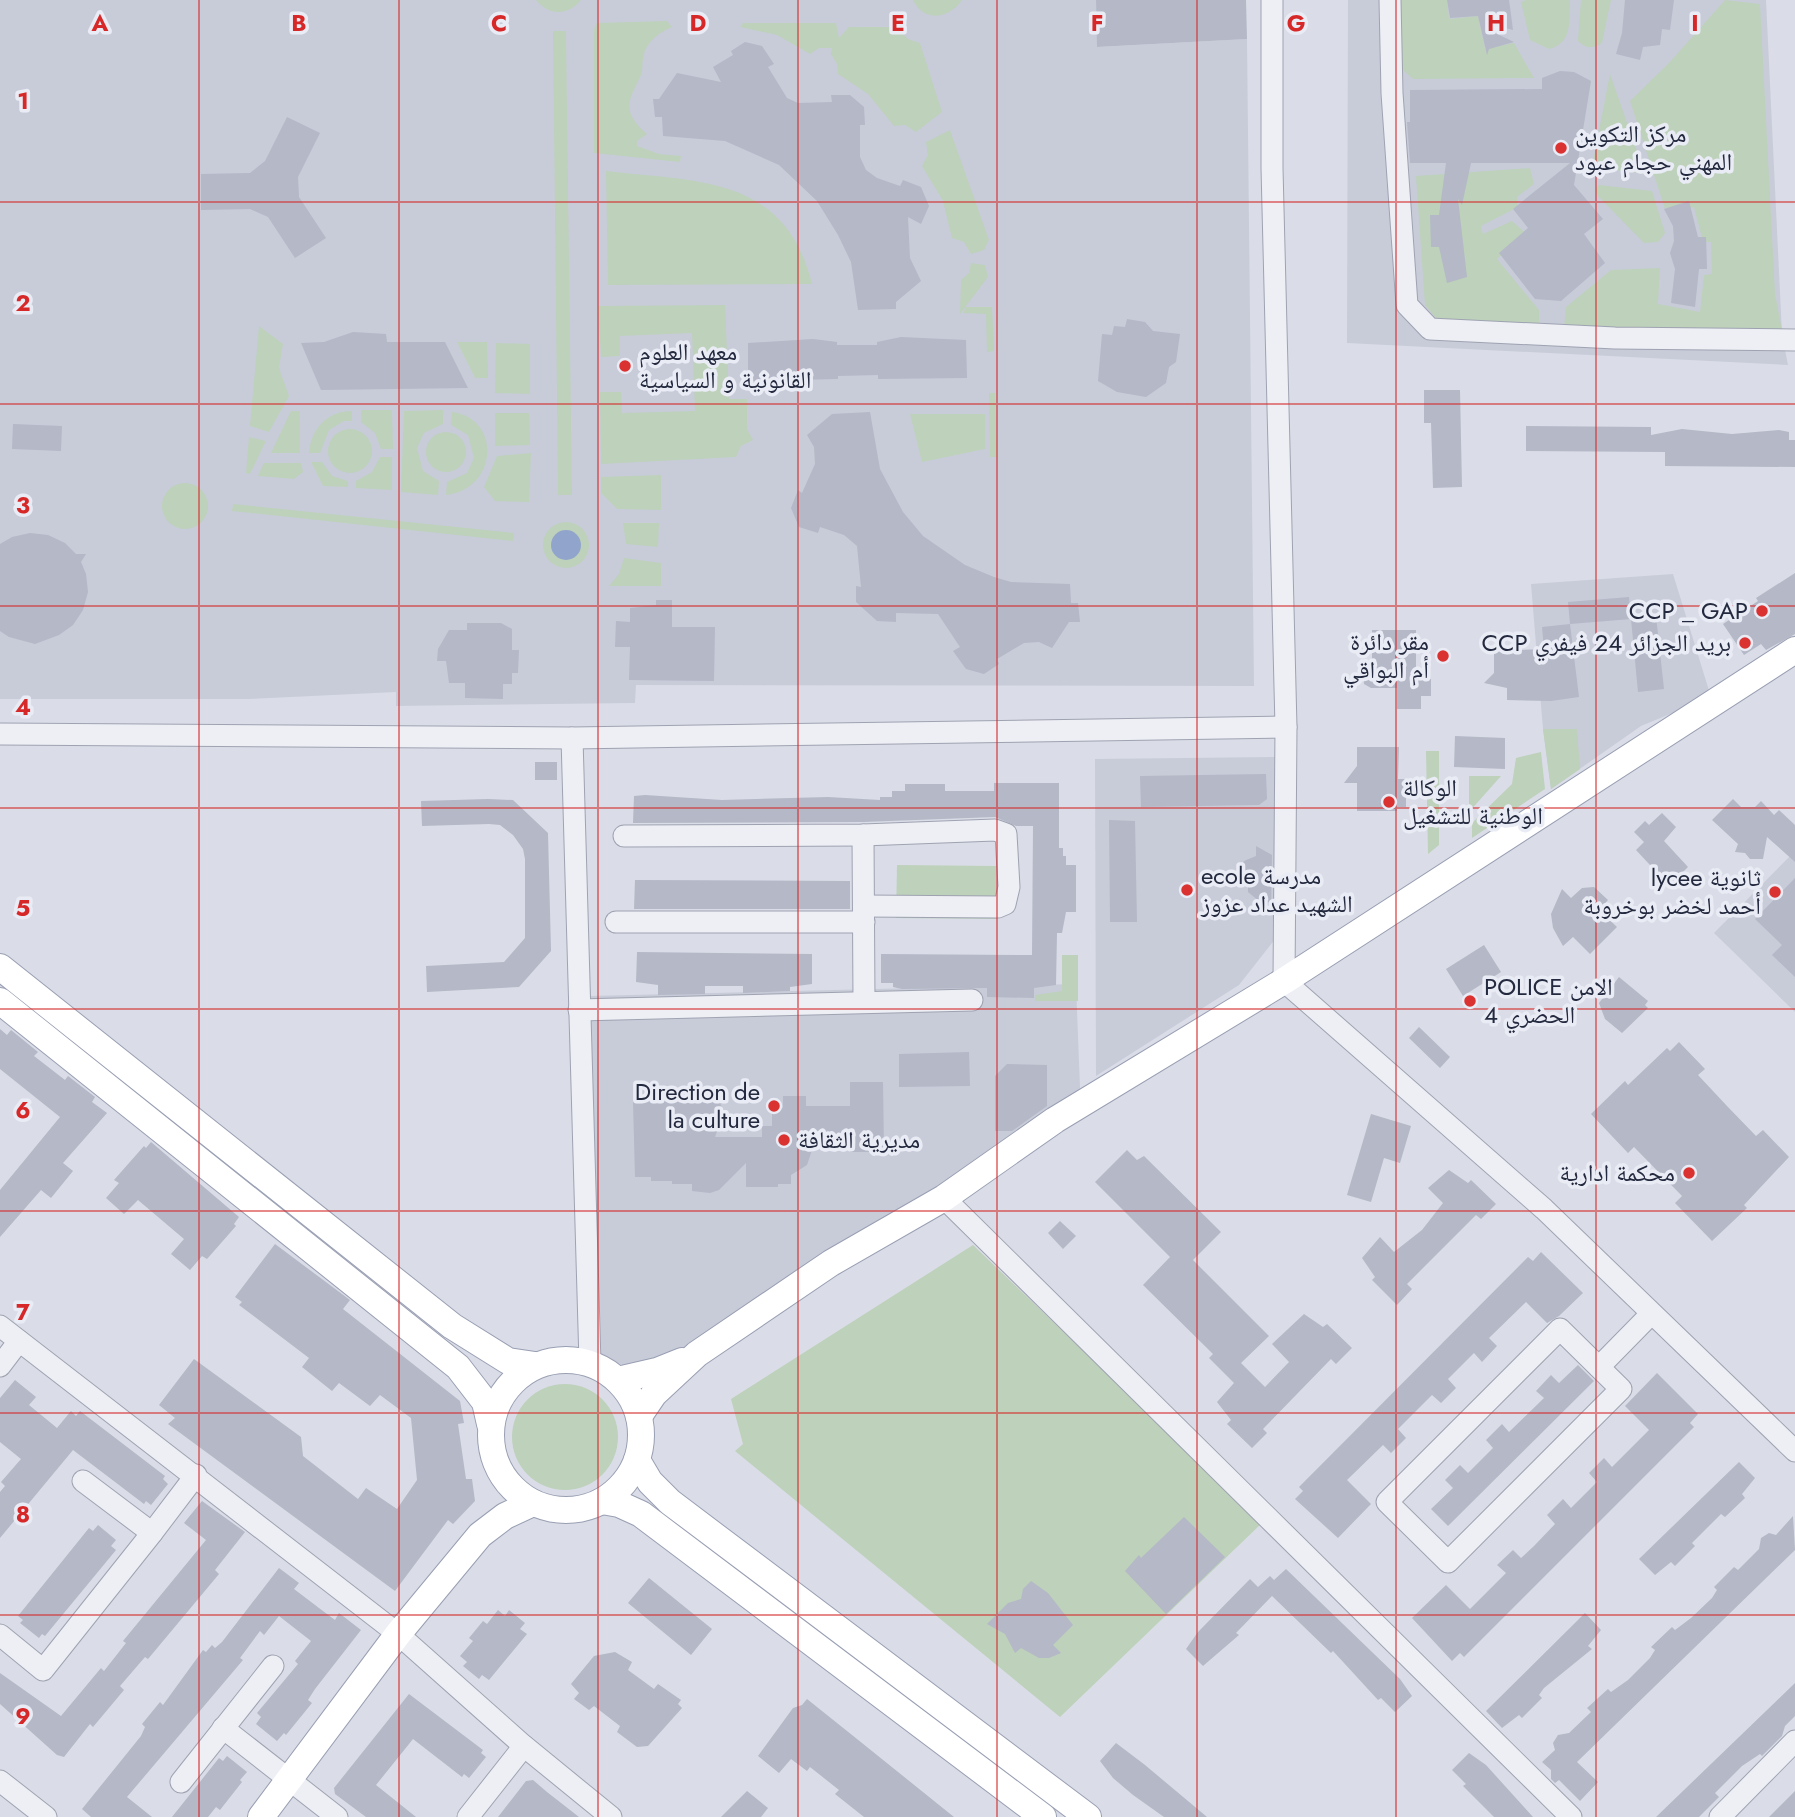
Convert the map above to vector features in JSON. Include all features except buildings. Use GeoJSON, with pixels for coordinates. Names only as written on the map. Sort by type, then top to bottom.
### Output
{"type":"FeatureCollection","features":[{"type":"Feature","properties":{"kind":"main road"},"geometry":{"type":"LineString","coordinates":[[639,1416],[654,1394],[696,1354],[831,1263],[944,1198],[1055,1120],[1284,981],[1795,650]]}},
{"type":"Feature","properties":{"kind":"main road"},"geometry":{"type":"LineString","coordinates":[[0,967],[452,1326],[508,1361],[536,1366]]}},
{"type":"Feature","properties":{"kind":"main road"},"geometry":{"type":"LineString","coordinates":[[0,1002],[457,1367],[485,1402],[495,1462],[504,1479],[533,1503],[568,1510],[602,1501],[619,1504],[641,1514],[1043,1817]]}},
{"type":"Feature","properties":{"kind":"main road"},"geometry":{"type":"LineString","coordinates":[[618,1380],[657,1371],[696,1354]]}},
{"type":"Feature","properties":{"kind":"main road"},"geometry":{"type":"LineString","coordinates":[[490,1424],[495,1406],[505,1389],[519,1375],[536,1366],[562,1359],[590,1363],[618,1380],[631,1397],[639,1416],[642,1438],[637,1460],[629,1477],[602,1501]]}},
{"type":"Feature","properties":{"kind":"main road"},"geometry":{"type":"LineString","coordinates":[[637,1460],[650,1482],[670,1502],[1088,1817]]}},
{"type":"Feature","properties":{"kind":"main road"},"geometry":{"type":"LineString","coordinates":[[480,1535],[504,1479]]}},
{"type":"Feature","properties":{"kind":"main road"},"geometry":{"type":"LineString","coordinates":[[261,1817],[291,1781],[398,1634],[480,1535],[505,1516],[533,1503]]}},
{"type":"Feature","properties":{"kind":"street"},"geometry":{"type":"LineString","coordinates":[[1272,0],[1272,168],[1286,727],[1284,981],[1544,1209],[1795,1451]]}},
{"type":"Feature","properties":{"kind":"street"},"geometry":{"type":"LineString","coordinates":[[1390,0],[1392,93],[1406,305],[1418,320],[1430,329],[1456,331],[1615,338],[1795,340]]}},
{"type":"Feature","properties":{"kind":"street"},"geometry":{"type":"LineString","coordinates":[[0,734],[572,738],[1286,727]]}},
{"type":"Feature","properties":{"kind":"street"},"geometry":{"type":"LineString","coordinates":[[572,738],[590,1363]]}},
{"type":"Feature","properties":{"kind":"street"},"geometry":{"type":"LineString","coordinates":[[616,922],[998,907],[1008,898],[1008,839],[1000,830],[863,835],[624,835]]}},
{"type":"Feature","properties":{"kind":"street"},"geometry":{"type":"LineString","coordinates":[[863,835],[864,1002]]}},
{"type":"Feature","properties":{"kind":"street"},"geometry":{"type":"LineString","coordinates":[[579,1010],[972,1000]]}},
{"type":"Feature","properties":{"kind":"street"},"geometry":{"type":"LineString","coordinates":[[944,1198],[1572,1817]]}},
{"type":"Feature","properties":{"kind":"street"},"geometry":{"type":"LineString","coordinates":[[1599,1367],[1651,1314]]}},
{"type":"Feature","properties":{"kind":"street"},"geometry":{"type":"LineString","coordinates":[[0,1326],[196,1475],[398,1634],[524,1746],[611,1817]]}},
{"type":"Feature","properties":{"kind":"street"},"geometry":{"type":"LineString","coordinates":[[1560,1329],[1599,1367],[1621,1389],[1448,1562],[1387,1502],[1560,1329]]}},
{"type":"Feature","properties":{"kind":"street"},"geometry":{"type":"LineString","coordinates":[[0,1366],[19,1342]]}},
{"type":"Feature","properties":{"kind":"street"},"geometry":{"type":"LineString","coordinates":[[0,1636],[43,1670],[196,1475]]}},
{"type":"Feature","properties":{"kind":"street"},"geometry":{"type":"LineString","coordinates":[[83,1481],[152,1533]]}},
{"type":"Feature","properties":{"kind":"street"},"geometry":{"type":"LineString","coordinates":[[181,1782],[273,1666]]}},
{"type":"Feature","properties":{"kind":"street"},"geometry":{"type":"LineString","coordinates":[[223,1728],[337,1817]]}},
{"type":"Feature","properties":{"kind":"street"},"geometry":{"type":"LineString","coordinates":[[1720,1817],[1795,1741]]}},
{"type":"Feature","properties":{"kind":"street"},"geometry":{"type":"LineString","coordinates":[[468,1817],[524,1746]]}},
{"type":"Feature","properties":{"kind":"street"},"geometry":{"type":"LineString","coordinates":[[0,1781],[46,1817]]}},
{"type":"Feature","properties":{"kind":"shaded area","name":"معهد العلوم القانونية و السياسية"},"geometry":{"type":"Polygon","coordinates":[[[0,0],[1096,0],[1098,47],[1247,39],[1254,686],[636,685],[635,703],[396,706],[396,692],[249,699],[0,699],[0,0]]]}},
{"type":"Feature","properties":{"kind":"shaded area","name":"مركز التكوين المهني حجام عبود"},"geometry":{"type":"Polygon","coordinates":[[[1348,0],[1766,0],[1782,334],[1788,365],[1347,343],[1348,0]]]}},
{"type":"Feature","properties":{"kind":"shaded area"},"geometry":{"type":"Polygon","coordinates":[[[1673,574],[1711,697],[1641,726],[1551,789],[1543,729],[1531,584],[1673,574]]]}},
{"type":"Feature","properties":{"kind":"shaded area","name":"ecole مدرسة الشهيد عداد عزوز"},"geometry":{"type":"Polygon","coordinates":[[[1280,757],[1279,934],[1239,985],[1096,1076],[1095,759],[1280,757]]]}},
{"type":"Feature","properties":{"kind":"shaded area","name":"lycee ثانوية أحمد لخضر بوخروبة"},"geometry":{"type":"Polygon","coordinates":[[[1795,851],[1795,1012],[1714,933],[1795,851]]]}},
{"type":"Feature","properties":{"kind":"shaded area"},"geometry":{"type":"Polygon","coordinates":[[[1076,984],[1081,1113],[654,1394],[627,1367],[594,1352],[590,996],[1076,984]]]}},
{"type":"Feature","properties":{"kind":"green space"},"geometry":{"type":"Polygon","coordinates":[[[536,0],[581,0],[570,9],[558,12],[547,9],[536,0]]]}},
{"type":"Feature","properties":{"kind":"green space"},"geometry":{"type":"Polygon","coordinates":[[[913,0],[962,0],[950,11],[937,16],[923,12],[913,0]]]}},
{"type":"Feature","properties":{"kind":"green space"},"geometry":{"type":"Polygon","coordinates":[[[1400,0],[1447,0],[1449,19],[1478,16],[1485,49],[1514,43],[1534,78],[1413,79],[1402,69],[1400,0]]]}},
{"type":"Feature","properties":{"kind":"green space"},"geometry":{"type":"Polygon","coordinates":[[[1570,0],[1568,30],[1557,46],[1549,49],[1530,40],[1521,2],[1570,0]]]}},
{"type":"Feature","properties":{"kind":"green space"},"geometry":{"type":"Polygon","coordinates":[[[1581,0],[1611,0],[1602,43],[1596,46],[1587,47],[1578,41],[1581,0]]]}},
{"type":"Feature","properties":{"kind":"green space"},"geometry":{"type":"Polygon","coordinates":[[[1725,0],[1760,4],[1775,294],[1782,330],[1564,327],[1566,307],[1611,270],[1660,268],[1658,304],[1700,312],[1704,275],[1712,274],[1711,242],[1703,242],[1694,207],[1669,214],[1666,212],[1630,101],[1669,63],[1725,0]]]}},
{"type":"Feature","properties":{"kind":"green space"},"geometry":{"type":"Polygon","coordinates":[[[667,21],[672,27],[657,36],[646,48],[642,73],[629,105],[633,118],[647,134],[637,141],[637,146],[659,154],[681,156],[680,162],[594,153],[594,29],[597,23],[667,21]]]}},
{"type":"Feature","properties":{"kind":"green space"},"geometry":{"type":"Polygon","coordinates":[[[743,23],[836,23],[839,38],[849,27],[896,27],[908,39],[920,43],[942,112],[916,132],[905,125],[894,126],[868,94],[838,74],[837,64],[831,54],[832,48],[819,48],[810,54],[777,35],[740,27],[743,23]]]}},
{"type":"Feature","properties":{"kind":"green space"},"geometry":{"type":"Polygon","coordinates":[[[553,31],[566,31],[572,495],[558,495],[553,31]]]}},
{"type":"Feature","properties":{"kind":"green space"},"geometry":{"type":"Polygon","coordinates":[[[1610,74],[1645,174],[1592,167],[1610,74]]]}},
{"type":"Feature","properties":{"kind":"green space"},"geometry":{"type":"Polygon","coordinates":[[[950,130],[989,240],[984,250],[971,254],[964,242],[952,238],[943,201],[922,166],[928,155],[926,142],[950,130]]]}},
{"type":"Feature","properties":{"kind":"green space"},"geometry":{"type":"Polygon","coordinates":[[[1530,168],[1534,184],[1517,197],[1518,207],[1481,226],[1483,234],[1512,221],[1527,234],[1497,259],[1539,310],[1539,325],[1441,324],[1425,305],[1416,176],[1530,168]]]}},
{"type":"Feature","properties":{"kind":"green space"},"geometry":{"type":"Polygon","coordinates":[[[606,171],[704,183],[733,191],[759,203],[781,222],[799,248],[812,284],[608,285],[606,171]]]}},
{"type":"Feature","properties":{"kind":"green space"},"geometry":{"type":"Polygon","coordinates":[[[1599,185],[1652,191],[1665,233],[1658,242],[1644,243],[1597,195],[1595,190],[1599,185]]]}},
{"type":"Feature","properties":{"kind":"green space"},"geometry":{"type":"Polygon","coordinates":[[[971,263],[985,265],[988,277],[960,314],[961,280],[969,273],[971,263]]]}},
{"type":"Feature","properties":{"kind":"green space"},"geometry":{"type":"Polygon","coordinates":[[[725,305],[729,399],[747,399],[747,429],[753,440],[741,446],[736,457],[601,464],[600,392],[621,392],[622,413],[695,411],[692,333],[620,336],[620,356],[601,357],[598,306],[725,305]]]}},
{"type":"Feature","properties":{"kind":"green space"},"geometry":{"type":"Polygon","coordinates":[[[966,307],[992,307],[994,351],[987,352],[986,314],[963,313],[966,307]]]}},
{"type":"Feature","properties":{"kind":"green space"},"geometry":{"type":"Polygon","coordinates":[[[259,326],[283,344],[279,368],[289,396],[269,432],[250,426],[259,326]]]}},
{"type":"Feature","properties":{"kind":"green space"},"geometry":{"type":"Polygon","coordinates":[[[457,342],[487,342],[488,378],[475,378],[457,342]]]}},
{"type":"Feature","properties":{"kind":"green space"},"geometry":{"type":"Polygon","coordinates":[[[496,343],[530,344],[530,394],[495,393],[496,343]]]}},
{"type":"Feature","properties":{"kind":"green space"},"geometry":{"type":"Polygon","coordinates":[[[989,393],[995,393],[997,457],[990,457],[989,393]]]}},
{"type":"Feature","properties":{"kind":"green space"},"geometry":{"type":"Polygon","coordinates":[[[361,410],[392,410],[393,449],[381,449],[375,433],[361,422],[361,410]]]}},
{"type":"Feature","properties":{"kind":"green space"},"geometry":{"type":"Polygon","coordinates":[[[443,410],[443,424],[424,433],[417,448],[423,471],[439,481],[438,495],[401,492],[404,411],[443,410]]]}},
{"type":"Feature","properties":{"kind":"green space"},"geometry":{"type":"Polygon","coordinates":[[[291,411],[300,411],[300,453],[271,453],[291,411]]]}},
{"type":"Feature","properties":{"kind":"green space"},"geometry":{"type":"Polygon","coordinates":[[[352,411],[352,421],[344,421],[329,430],[320,453],[309,453],[313,436],[322,423],[335,414],[352,411]]]}},
{"type":"Feature","properties":{"kind":"green space"},"geometry":{"type":"Polygon","coordinates":[[[452,412],[468,417],[480,427],[486,440],[487,454],[484,468],[476,481],[463,490],[446,495],[447,482],[467,473],[474,458],[468,435],[451,425],[452,412]]]}},
{"type":"Feature","properties":{"kind":"green space"},"geometry":{"type":"Polygon","coordinates":[[[495,413],[529,413],[530,445],[495,446],[495,413]]]}},
{"type":"Feature","properties":{"kind":"green space"},"geometry":{"type":"Polygon","coordinates":[[[910,414],[985,414],[985,449],[922,462],[910,414]]]}},
{"type":"Feature","properties":{"kind":"green space"},"geometry":{"type":"Polygon","coordinates":[[[350,429],[365,436],[372,451],[365,466],[350,473],[335,466],[328,451],[335,436],[350,429]]]}},
{"type":"Feature","properties":{"kind":"green space"},"geometry":{"type":"Polygon","coordinates":[[[446,432],[460,438],[466,452],[460,466],[446,472],[432,466],[426,452],[432,438],[446,432]]]}},
{"type":"Feature","properties":{"kind":"green space"},"geometry":{"type":"Polygon","coordinates":[[[249,437],[266,441],[250,474],[246,473],[249,437]]]}},
{"type":"Feature","properties":{"kind":"green space"},"geometry":{"type":"Polygon","coordinates":[[[531,453],[529,502],[495,501],[484,487],[497,456],[531,453]]]}},
{"type":"Feature","properties":{"kind":"green space"},"geometry":{"type":"Polygon","coordinates":[[[380,457],[392,457],[392,490],[356,488],[356,481],[372,472],[380,457]]]}},
{"type":"Feature","properties":{"kind":"green space"},"geometry":{"type":"Polygon","coordinates":[[[311,462],[322,462],[332,476],[348,481],[348,487],[323,486],[311,462]]]}},
{"type":"Feature","properties":{"kind":"green space"},"geometry":{"type":"Polygon","coordinates":[[[264,463],[301,463],[303,472],[294,479],[258,476],[264,463]]]}},
{"type":"Feature","properties":{"kind":"green space"},"geometry":{"type":"Polygon","coordinates":[[[661,475],[661,510],[617,509],[601,493],[601,477],[661,475]]]}},
{"type":"Feature","properties":{"kind":"green space"},"geometry":{"type":"Polygon","coordinates":[[[185,483],[202,489],[208,506],[202,523],[185,529],[168,523],[162,506],[168,489],[185,483]]]}},
{"type":"Feature","properties":{"kind":"green space"},"geometry":{"type":"Polygon","coordinates":[[[233,504],[514,533],[513,541],[232,511],[233,504]]]}},
{"type":"Feature","properties":{"kind":"green space"},"geometry":{"type":"Polygon","coordinates":[[[566,522],[583,528],[589,545],[583,562],[566,568],[549,562],[543,545],[549,528],[566,522]]]}},
{"type":"Feature","properties":{"kind":"green space"},"geometry":{"type":"Polygon","coordinates":[[[623,523],[659,523],[658,547],[626,544],[623,523]]]}},
{"type":"Feature","properties":{"kind":"green space"},"geometry":{"type":"Polygon","coordinates":[[[624,558],[661,563],[661,586],[609,586],[619,574],[624,558]]]}},
{"type":"Feature","properties":{"kind":"green space"},"geometry":{"type":"Polygon","coordinates":[[[1543,729],[1577,729],[1580,769],[1551,789],[1543,729]]]}},
{"type":"Feature","properties":{"kind":"green space"},"geometry":{"type":"Polygon","coordinates":[[[1426,751],[1439,751],[1439,845],[1428,854],[1426,751]]]}},
{"type":"Feature","properties":{"kind":"green space"},"geometry":{"type":"Polygon","coordinates":[[[1541,752],[1545,789],[1472,838],[1472,823],[1512,784],[1516,758],[1541,752]]]}},
{"type":"Feature","properties":{"kind":"green space"},"geometry":{"type":"Polygon","coordinates":[[[1469,776],[1501,776],[1469,812],[1469,776]]]}},
{"type":"Feature","properties":{"kind":"green space"},"geometry":{"type":"Polygon","coordinates":[[[897,865],[996,866],[996,919],[896,918],[897,865]]]}},
{"type":"Feature","properties":{"kind":"green space"},"geometry":{"type":"Polygon","coordinates":[[[1062,955],[1078,955],[1078,1001],[1035,1001],[1035,995],[1062,991],[1062,955]]]}},
{"type":"Feature","properties":{"kind":"green space"},"geometry":{"type":"Polygon","coordinates":[[[973,1245],[1262,1523],[1060,1717],[735,1451],[743,1444],[731,1399],[973,1245]]]}},
{"type":"Feature","properties":{"kind":"green space"},"geometry":{"type":"Polygon","coordinates":[[[565,1384],[585,1388],[602,1400],[614,1417],[618,1437],[614,1457],[602,1474],[585,1486],[565,1490],[545,1486],[528,1474],[516,1457],[512,1437],[516,1417],[528,1400],[545,1388],[565,1384]]]}},
{"type":"Feature","properties":{"kind":"water"},"geometry":{"type":"Polygon","coordinates":[[[566,530],[577,534],[581,545],[577,556],[566,560],[555,556],[551,545],[555,534],[566,530]]]}},
{"type":"Feature","properties":{"kind":"place","name":"مركز التكوين المهني حجام عبود"},"geometry":{"type":"Point","coordinates":[1561,148]}},
{"type":"Feature","properties":{"kind":"place","name":"معهد العلوم القانونية و السياسية"},"geometry":{"type":"Point","coordinates":[625,366]}},
{"type":"Feature","properties":{"kind":"place","name":"CCP _ GAP"},"geometry":{"type":"Point","coordinates":[1762,611]}},
{"type":"Feature","properties":{"kind":"place","name":"CCP بريد الجزائر 24 فيفري"},"geometry":{"type":"Point","coordinates":[1745,643]}},
{"type":"Feature","properties":{"kind":"place","name":"مقر دائرة أم البواقي"},"geometry":{"type":"Point","coordinates":[1443,656]}},
{"type":"Feature","properties":{"kind":"place","name":"الوكالة الوطنية للتشغيل"},"geometry":{"type":"Point","coordinates":[1389,802]}},
{"type":"Feature","properties":{"kind":"place","name":"ecole مدرسة الشهيد عداد عزوز"},"geometry":{"type":"Point","coordinates":[1187,890]}},
{"type":"Feature","properties":{"kind":"place","name":"lycee ثانوية أحمد لخضر بوخروبة"},"geometry":{"type":"Point","coordinates":[1775,892]}},
{"type":"Feature","properties":{"kind":"place","name":"POLICE الامن الحضري 4"},"geometry":{"type":"Point","coordinates":[1470,1001]}},
{"type":"Feature","properties":{"kind":"place","name":"Direction de la culture"},"geometry":{"type":"Point","coordinates":[774,1106]}},
{"type":"Feature","properties":{"kind":"place","name":"مديرية الثقافة"},"geometry":{"type":"Point","coordinates":[784,1140]}},
{"type":"Feature","properties":{"kind":"place","name":"محكمة ادارية"},"geometry":{"type":"Point","coordinates":[1689,1173]}}]}
